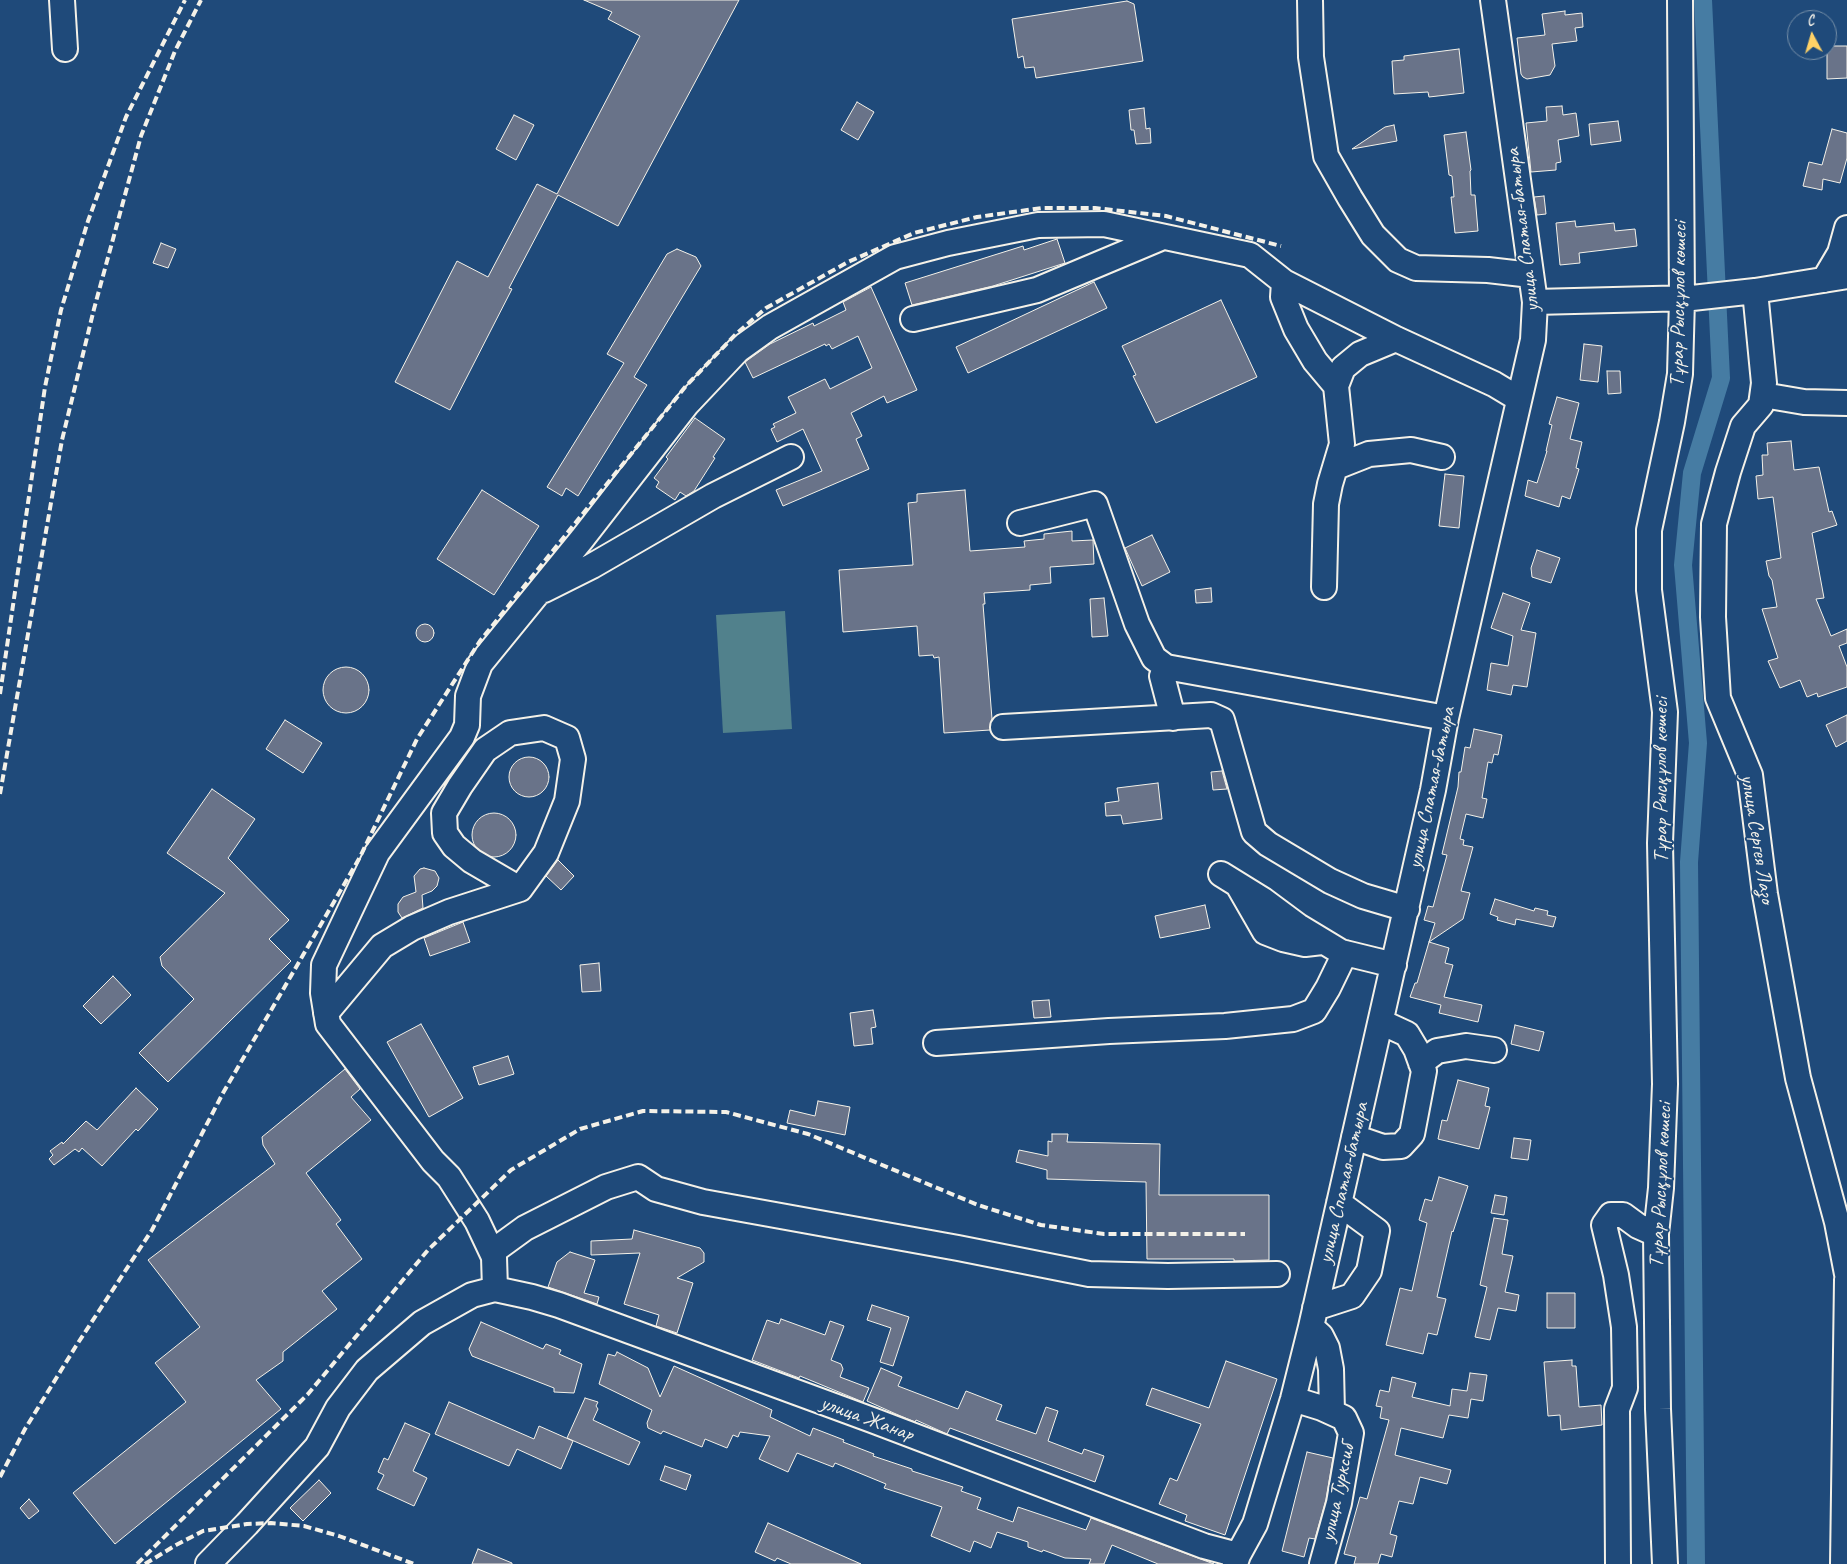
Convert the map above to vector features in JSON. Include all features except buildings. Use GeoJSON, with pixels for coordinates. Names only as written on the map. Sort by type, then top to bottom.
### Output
{"type":"FeatureCollection","features":[{"type":"Feature","properties":{"kind":"street"},"geometry":{"type":"LineString","coordinates":[[62,0],[65,49]]}},
{"type":"Feature","properties":{"kind":"street"},"geometry":{"type":"LineString","coordinates":[[1310,0],[1311,57],[1326,156],[1373,235],[1398,260],[1416,268],[1488,270],[1531,275]]}},
{"type":"Feature","properties":{"kind":"street","name":"улица Спатая-батыра"},"geometry":{"type":"LineString","coordinates":[[1236,1559],[1255,1524],[1293,1399],[1313,1317],[1433,790],[1446,718],[1533,340],[1535,302],[1492,0]]}},
{"type":"Feature","properties":{"kind":"street","name":"Тұрар Рысқұлов көшесі"},"geometry":{"type":"LineString","coordinates":[[1665,1564],[1658,1410],[1656,1234],[1661,1188],[1665,1084],[1660,843],[1665,712],[1649,590],[1650,530],[1680,374],[1687,298],[1680,0]]}},
{"type":"Feature","properties":{"kind":"street"},"geometry":{"type":"LineString","coordinates":[[208,1564],[317,1447],[338,1408],[367,1370],[422,1323],[472,1296],[495,1289],[494,1258],[492,1252],[477,1221],[449,1176],[433,1161],[328,1024],[323,993],[324,965],[377,853],[462,737],[467,724],[468,696],[480,664],[687,404],[738,350],[770,327],[818,298],[895,257],[948,243],[1038,225],[1104,224],[1250,255],[1284,282],[1519,399]]}},
{"type":"Feature","properties":{"kind":"street"},"geometry":{"type":"LineString","coordinates":[[1535,302],[1687,298],[1748,292],[1836,278],[1847,228]]}},
{"type":"Feature","properties":{"kind":"street"},"geometry":{"type":"LineString","coordinates":[[913,319],[1037,290],[1163,237]]}},
{"type":"Feature","properties":{"kind":"street"},"geometry":{"type":"LineString","coordinates":[[1284,282],[1284,297],[1296,329],[1315,361],[1336,386]]}},
{"type":"Feature","properties":{"kind":"street","name":"улица Сергея Лазо"},"geometry":{"type":"LineString","coordinates":[[1748,292],[1764,383],[1761,405],[1744,426],[1728,472],[1714,524],[1713,616],[1718,698],[1750,775],[1765,894],[1798,1078],[1837,1222],[1847,1274]]}},
{"type":"Feature","properties":{"kind":"street"},"geometry":{"type":"LineString","coordinates":[[1324,587],[1326,504],[1342,444],[1336,386],[1343,368],[1360,354],[1396,339]]}},
{"type":"Feature","properties":{"kind":"street"},"geometry":{"type":"LineString","coordinates":[[1762,396],[1804,402],[1847,403]]}},
{"type":"Feature","properties":{"kind":"street"},"geometry":{"type":"LineString","coordinates":[[1336,467],[1369,454],[1411,450],[1442,457]]}},
{"type":"Feature","properties":{"kind":"street"},"geometry":{"type":"LineString","coordinates":[[538,593],[592,566],[713,496],[791,457]]}},
{"type":"Feature","properties":{"kind":"street"},"geometry":{"type":"LineString","coordinates":[[1020,523],[1096,504],[1137,624],[1154,658],[1166,667],[1446,718]]}},
{"type":"Feature","properties":{"kind":"street"},"geometry":{"type":"LineString","coordinates":[[1166,667],[1162,676],[1173,718]]}},
{"type":"Feature","properties":{"kind":"street"},"geometry":{"type":"LineString","coordinates":[[1004,727],[1211,715],[1222,720],[1254,832],[1268,844],[1330,881],[1363,896],[1406,909]]}},
{"type":"Feature","properties":{"kind":"street"},"geometry":{"type":"LineString","coordinates":[[326,1013],[382,946],[412,928],[449,912],[520,889],[546,854],[568,801],[573,759],[567,738],[544,728],[510,733],[485,750],[444,813],[445,833],[454,846],[472,861],[520,889]]}},
{"type":"Feature","properties":{"kind":"street"},"geometry":{"type":"LineString","coordinates":[[1230,879],[1324,942],[1345,953],[1394,965]]}},
{"type":"Feature","properties":{"kind":"street"},"geometry":{"type":"LineString","coordinates":[[936,1044],[1225,1026],[1293,1019],[1314,1011],[1328,988],[1345,953]]}},
{"type":"Feature","properties":{"kind":"street"},"geometry":{"type":"LineString","coordinates":[[1354,1137],[1383,1147],[1401,1146],[1412,1134],[1424,1071],[1416,1049],[1407,1034],[1380,1022]]}},
{"type":"Feature","properties":{"kind":"street"},"geometry":{"type":"LineString","coordinates":[[1421,1063],[1437,1052],[1466,1046],[1494,1050]]}},
{"type":"Feature","properties":{"kind":"street"},"geometry":{"type":"LineString","coordinates":[[492,1252],[525,1228],[606,1187],[638,1177],[656,1189],[703,1202],[958,1248],[1089,1274],[1168,1276],[1277,1274]]}},
{"type":"Feature","properties":{"kind":"street"},"geometry":{"type":"LineString","coordinates":[[1332,1412],[1332,1369],[1327,1348],[1313,1317],[1352,1296],[1369,1271],[1377,1231],[1339,1203]]}},
{"type":"Feature","properties":{"kind":"street"},"geometry":{"type":"LineString","coordinates":[[1618,1564],[1617,1409],[1625,1388],[1624,1327],[1616,1275],[1604,1225],[1611,1215],[1623,1215],[1638,1226],[1656,1234]]}},
{"type":"Feature","properties":{"kind":"street"},"geometry":{"type":"LineString","coordinates":[[1843,1564],[1847,1280]]}},
{"type":"Feature","properties":{"kind":"street","name":"улица Жанар"},"geometry":{"type":"LineString","coordinates":[[495,1289],[559,1305],[872,1420],[1236,1559]]}},
{"type":"Feature","properties":{"kind":"street","name":"улица Турксиб"},"geometry":{"type":"LineString","coordinates":[[1293,1399],[1344,1418],[1351,1433],[1339,1503],[1322,1564]]}},
{"type":"Feature","properties":{"kind":"green space"},"geometry":{"type":"Polygon","coordinates":[[[785,611],[792,729],[723,733],[716,615],[785,611]]]}},
{"type":"Feature","properties":{"kind":"waterway"},"geometry":{"type":"LineString","coordinates":[[1696,1564],[1689,862],[1698,743],[1683,565],[1692,473],[1721,378],[1703,0]]}},
{"type":"Feature","properties":{"kind":"railway"},"geometry":{"type":"LineString","coordinates":[[0,694],[45,387],[61,310],[88,221],[126,117],[185,0]]}},
{"type":"Feature","properties":{"kind":"railway"},"geometry":{"type":"LineString","coordinates":[[0,794],[62,440],[94,309],[141,136],[175,51],[201,0]]}},
{"type":"Feature","properties":{"kind":"railway"},"geometry":{"type":"LineString","coordinates":[[0,1477],[25,1429],[76,1346],[152,1230],[223,1093],[360,857],[417,739],[480,641],[686,386],[736,334],[766,308],[848,262],[914,233],[977,217],[1042,208],[1095,208],[1166,216],[1281,246]]}},
{"type":"Feature","properties":{"kind":"railway"},"geometry":{"type":"LineString","coordinates":[[137,1564],[308,1394],[428,1250],[511,1170],[580,1129],[643,1111],[726,1112],[808,1134],[978,1205],[1041,1225],[1104,1234],[1245,1234]]}},
{"type":"Feature","properties":{"kind":"railway"},"geometry":{"type":"LineString","coordinates":[[145,1564],[203,1531],[247,1524],[271,1523],[304,1526],[339,1536],[414,1564]]}}]}
